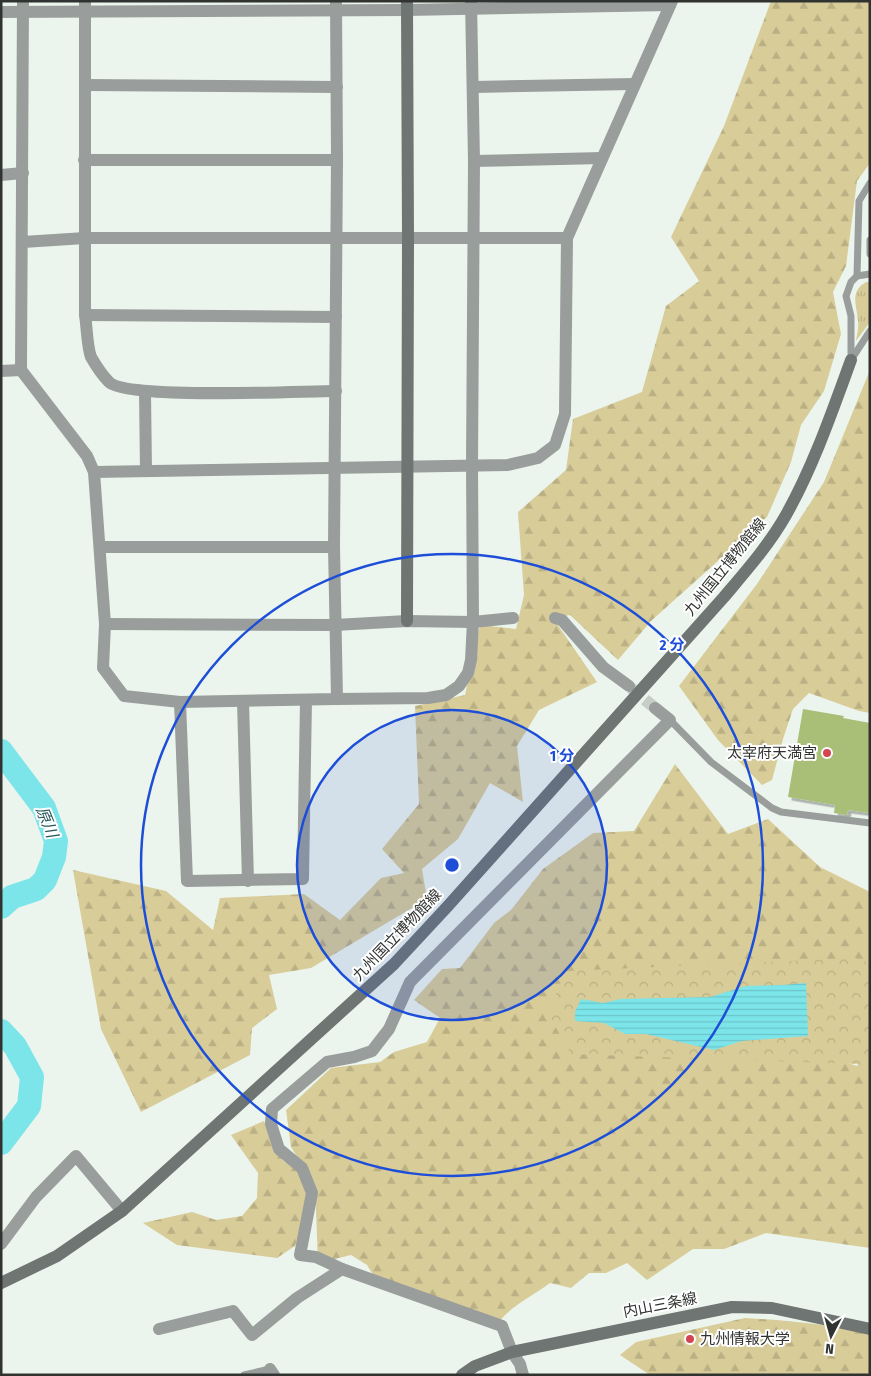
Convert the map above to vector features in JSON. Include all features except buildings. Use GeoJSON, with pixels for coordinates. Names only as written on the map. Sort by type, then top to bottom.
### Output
{"type":"FeatureCollection","features":[{"type":"Feature","properties":{"kind":"main road"},"geometry":{"type":"LineString","coordinates":[[407,6],[407,621]]}},
{"type":"Feature","properties":{"kind":"main road","name":"九州国立博物館線"},"geometry":{"type":"LineString","coordinates":[[1,1283],[57,1256],[122,1211],[394,964],[447,907],[724,598],[758,557],[786,515],[809,467],[851,360]]}},
{"type":"Feature","properties":{"kind":"main road","name":"内山三条線"},"geometry":{"type":"LineString","coordinates":[[462,1375],[475,1366],[512,1352],[732,1307],[772,1308],[870,1329]]}},
{"type":"Feature","properties":{"kind":"street"},"geometry":{"type":"LineString","coordinates":[[1,12],[23,7],[671,3],[567,238],[565,414],[555,445],[538,458],[508,465],[94,472]]}},
{"type":"Feature","properties":{"kind":"street"},"geometry":{"type":"LineString","coordinates":[[23,7],[21,370],[87,456],[94,472],[105,624],[103,668],[124,696],[180,702],[428,698],[446,695],[459,686],[468,673],[471,660],[473,622],[474,87],[471,5]]}},
{"type":"Feature","properties":{"kind":"street"},"geometry":{"type":"LineString","coordinates":[[336,6],[338,160],[334,546],[337,699]]}},
{"type":"Feature","properties":{"kind":"street"},"geometry":{"type":"LineString","coordinates":[[85,7],[85,315],[91,356],[109,383],[122,388],[145,392],[336,391]]}},
{"type":"Feature","properties":{"kind":"street"},"geometry":{"type":"LineString","coordinates":[[474,87],[634,84]]}},
{"type":"Feature","properties":{"kind":"street"},"geometry":{"type":"LineString","coordinates":[[86,85],[337,87]]}},
{"type":"Feature","properties":{"kind":"street"},"geometry":{"type":"LineString","coordinates":[[474,161],[602,158]]}},
{"type":"Feature","properties":{"kind":"street"},"geometry":{"type":"LineString","coordinates":[[84,160],[338,160]]}},
{"type":"Feature","properties":{"kind":"street"},"geometry":{"type":"LineString","coordinates":[[1,175],[23,173]]}},
{"type":"Feature","properties":{"kind":"street"},"geometry":{"type":"LineString","coordinates":[[23,242],[85,238],[567,238]]}},
{"type":"Feature","properties":{"kind":"street"},"geometry":{"type":"LineString","coordinates":[[85,315],[336,317]]}},
{"type":"Feature","properties":{"kind":"street"},"geometry":{"type":"LineString","coordinates":[[1,371],[21,370]]}},
{"type":"Feature","properties":{"kind":"street"},"geometry":{"type":"LineString","coordinates":[[145,392],[146,471]]}},
{"type":"Feature","properties":{"kind":"street"},"geometry":{"type":"LineString","coordinates":[[100,547],[334,546]]}},
{"type":"Feature","properties":{"kind":"street"},"geometry":{"type":"LineString","coordinates":[[105,624],[335,625],[407,621],[473,622],[513,618]]}},
{"type":"Feature","properties":{"kind":"street"},"geometry":{"type":"LineString","coordinates":[[555,618],[562,620],[603,667],[629,686]]}},
{"type":"Feature","properties":{"kind":"street"},"geometry":{"type":"LineString","coordinates":[[180,702],[187,881],[248,881],[303,879],[306,700]]}},
{"type":"Feature","properties":{"kind":"street"},"geometry":{"type":"LineString","coordinates":[[244,701],[248,881]]}},
{"type":"Feature","properties":{"kind":"street"},"geometry":{"type":"LineString","coordinates":[[523,1375],[520,1364],[512,1352],[502,1326],[342,1269],[316,1257],[300,1255],[312,1193],[302,1168],[280,1149],[271,1124],[272,1109],[327,1062],[354,1058],[372,1051],[389,1029],[410,982],[670,720],[655,708]]}},
{"type":"Feature","properties":{"kind":"street"},"geometry":{"type":"LineString","coordinates":[[1,1244],[36,1197],[76,1156],[122,1211]]}},
{"type":"Feature","properties":{"kind":"street"},"geometry":{"type":"LineString","coordinates":[[160,1329],[233,1311],[252,1335],[297,1298],[342,1269]]}},
{"type":"Feature","properties":{"kind":"lane"},"geometry":{"type":"LineString","coordinates":[[857,276],[859,201],[870,183]]}},
{"type":"Feature","properties":{"kind":"lane"},"geometry":{"type":"LineString","coordinates":[[870,240],[870,254]]}},
{"type":"Feature","properties":{"kind":"lane"},"geometry":{"type":"LineString","coordinates":[[851,360],[851,316],[846,296],[851,282],[857,276],[870,274]]}},
{"type":"Feature","properties":{"kind":"lane"},"geometry":{"type":"LineString","coordinates":[[851,360],[870,331]]}},
{"type":"Feature","properties":{"kind":"lane"},"geometry":{"type":"LineString","coordinates":[[670,720],[711,762],[772,808],[781,812],[870,823]]}},
{"type":"Feature","properties":{"kind":"lane"},"geometry":{"type":"LineString","coordinates":[[244,1375],[272,1372]]}},
{"type":"Feature","properties":{"kind":"green space"},"geometry":{"type":"Polygon","coordinates":[[[771,1],[870,1],[870,163],[857,181],[846,266],[833,292],[841,334],[824,391],[801,425],[791,462],[767,517],[651,621],[618,660],[570,615],[553,618],[597,682],[539,710],[517,746],[523,802],[490,783],[458,839],[422,869],[427,899],[311,968],[269,975],[277,1009],[252,1028],[250,1055],[141,1112],[101,1029],[73,870],[166,891],[213,930],[220,898],[304,894],[340,920],[381,878],[404,873],[382,849],[419,804],[415,706],[465,695],[480,625],[516,629],[524,595],[518,512],[566,470],[573,419],[642,392],[666,306],[699,281],[671,237],[724,126],[771,1]]]}},
{"type":"Feature","properties":{"kind":"green space"},"geometry":{"type":"Polygon","coordinates":[[[866,282],[870,282],[870,322],[856,341],[858,323],[855,299],[857,290],[866,282]]]}},
{"type":"Feature","properties":{"kind":"green space"},"geometry":{"type":"Polygon","coordinates":[[[870,370],[870,713],[859,711],[809,693],[793,709],[772,780],[762,785],[718,740],[679,686],[757,584],[824,482],[870,370]]]}},
{"type":"Feature","properties":{"kind":"green space"},"geometry":{"type":"Polygon","coordinates":[[[675,764],[728,834],[768,819],[820,867],[870,892],[870,966],[823,1055],[857,1066],[869,1039],[870,1007],[870,1248],[766,1233],[724,1249],[693,1249],[647,1280],[627,1263],[606,1273],[589,1273],[571,1288],[550,1283],[516,1306],[499,1322],[375,1278],[367,1265],[351,1255],[318,1263],[315,1185],[291,1147],[286,1110],[331,1068],[380,1062],[394,1052],[427,1042],[440,1018],[414,1000],[442,969],[460,968],[494,923],[511,910],[543,869],[593,833],[634,831],[675,764]]]}},
{"type":"Feature","properties":{"kind":"green space"},"geometry":{"type":"Polygon","coordinates":[[[855,958],[870,963],[870,1070],[859,1064],[571,1054],[547,1012],[568,971],[855,958]]]}},
{"type":"Feature","properties":{"kind":"green space"},"geometry":{"type":"Polygon","coordinates":[[[264,1121],[282,1160],[300,1172],[307,1193],[300,1232],[295,1246],[277,1258],[177,1245],[143,1223],[192,1212],[216,1220],[242,1216],[257,1198],[258,1173],[231,1135],[264,1121]]]}},
{"type":"Feature","properties":{"kind":"green space"},"geometry":{"type":"Polygon","coordinates":[[[745,1318],[855,1328],[870,1335],[870,1375],[650,1375],[620,1355],[636,1342],[745,1318]]]}},
{"type":"Feature","properties":{"kind":"water"},"geometry":{"type":"Polygon","coordinates":[[[806,983],[808,1036],[742,1041],[714,1050],[646,1034],[625,1034],[604,1023],[575,1021],[575,1012],[581,999],[603,1003],[621,999],[710,997],[746,986],[806,983]]]}},
{"type":"Feature","properties":{"kind":"waterway","name":"原川"},"geometry":{"type":"LineString","coordinates":[[1,751],[44,808],[56,841],[54,857],[45,880],[36,889],[12,897],[1,907]]}},
{"type":"Feature","properties":{"kind":"waterway","name":"原川"},"geometry":{"type":"LineString","coordinates":[[1,1031],[15,1046],[32,1077],[29,1106],[1,1143]]}},
{"type":"Feature","properties":{"kind":"tunnel"},"geometry":{"type":"LineString","coordinates":[[631,688],[655,708]]}},
{"type":"Feature","properties":{"kind":"place","name":"太宰府天満宮"},"geometry":{"type":"Point","coordinates":[827,753]}},
{"type":"Feature","properties":{"kind":"place","name":"九州情報大学"},"geometry":{"type":"Point","coordinates":[690,1339]}}]}
